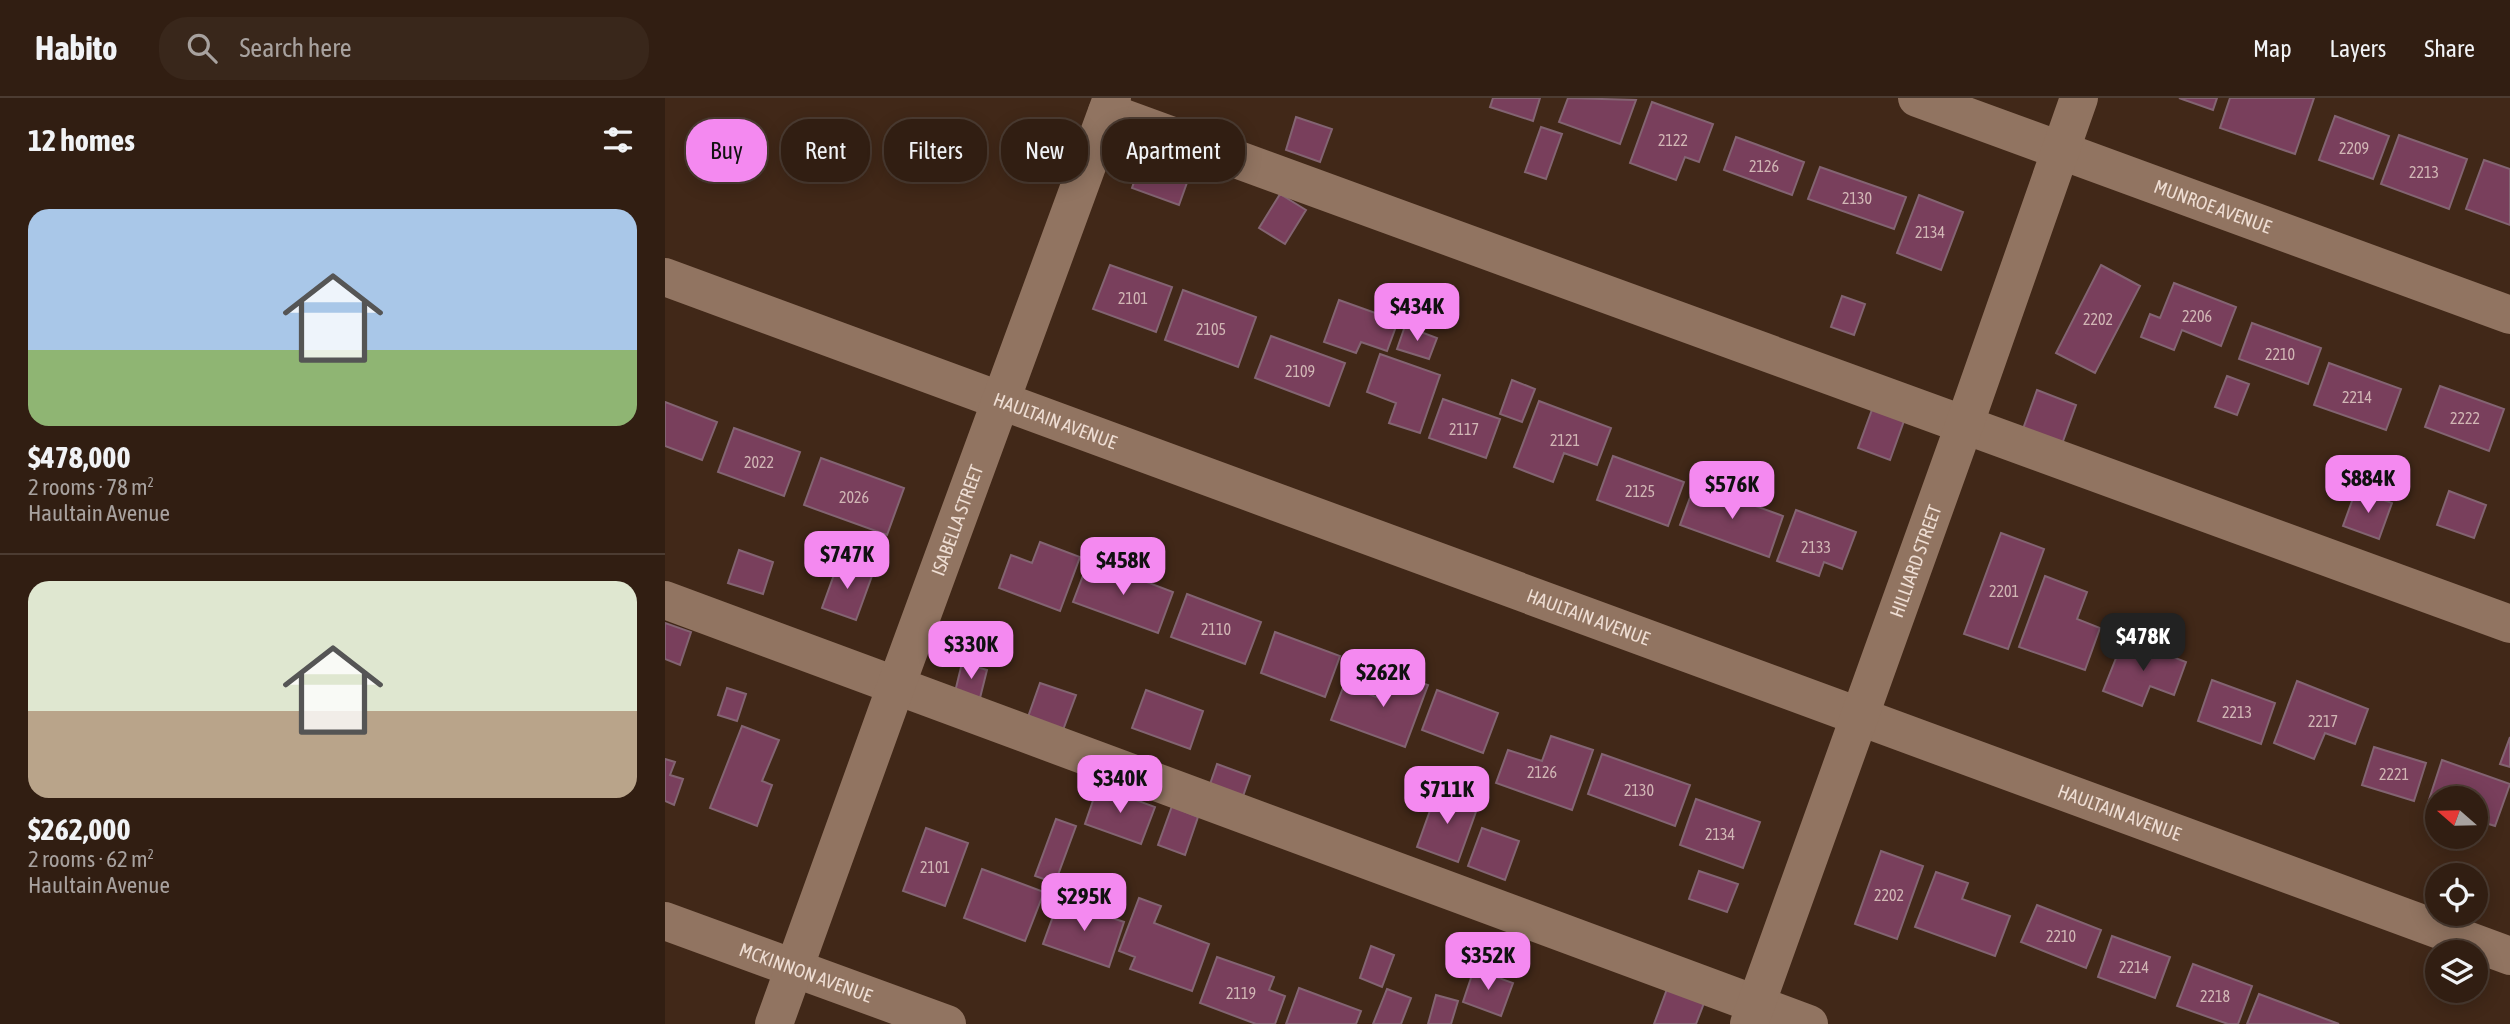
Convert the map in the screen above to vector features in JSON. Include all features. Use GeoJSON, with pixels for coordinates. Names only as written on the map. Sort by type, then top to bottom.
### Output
{"type":"FeatureCollection","features":[{"type":"Feature","properties":{"kind":"street","name":"MUNROE AVENUE"},"geometry":{"type":"LineString","coordinates":[[1917,98],[2510,315]]}},
{"type":"Feature","properties":{"kind":"street","name":"HILLIARD STREET"},"geometry":{"type":"LineString","coordinates":[[1752,1014],[1965,423],[2078,98]]}},
{"type":"Feature","properties":{"kind":"street","name":"ISABELLA STREET"},"geometry":{"type":"LineString","coordinates":[[774,1024],[1109,105]]}},
{"type":"Feature","properties":{"kind":"street"},"geometry":{"type":"LineString","coordinates":[[1109,105],[2510,624]]}},
{"type":"Feature","properties":{"kind":"street","name":"HAULTAIN AVENUE"},"geometry":{"type":"LineString","coordinates":[[665,277],[2510,956]]}},
{"type":"Feature","properties":{"kind":"street"},"geometry":{"type":"LineString","coordinates":[[665,600],[1752,1014],[1809,1024]]}},
{"type":"Feature","properties":{"kind":"street","name":"MCKINNON AVENUE"},"geometry":{"type":"LineString","coordinates":[[665,921],[947,1024]]}},
{"type":"Feature","properties":{"kind":"building"},"geometry":{"type":"Polygon","coordinates":[[[1493,98],[1540,98],[1533,121],[1490,107],[1493,98]]]}},
{"type":"Feature","properties":{"kind":"building"},"geometry":{"type":"Polygon","coordinates":[[[1568,98],[1636,100],[1620,144],[1559,122],[1568,98]]]}},
{"type":"Feature","properties":{"kind":"building"},"geometry":{"type":"Polygon","coordinates":[[[2179,98],[2217,98],[2213,110],[2179,98]]]}},
{"type":"Feature","properties":{"kind":"building"},"geometry":{"type":"Polygon","coordinates":[[[2230,98],[2314,98],[2295,154],[2220,128],[2230,98]]]}},
{"type":"Feature","properties":{"kind":"building"},"geometry":{"type":"Polygon","coordinates":[[[1652,102],[1713,124],[1699,162],[1685,157],[1676,180],[1630,163],[1652,102]]]}},
{"type":"Feature","properties":{"kind":"building"},"geometry":{"type":"Polygon","coordinates":[[[2335,116],[2389,136],[2373,179],[2319,160],[2335,116]]]}},
{"type":"Feature","properties":{"kind":"building"},"geometry":{"type":"Polygon","coordinates":[[[1296,117],[1332,129],[1320,162],[1286,150],[1296,117]]]}},
{"type":"Feature","properties":{"kind":"building"},"geometry":{"type":"Polygon","coordinates":[[[1541,127],[1562,134],[1546,179],[1525,172],[1541,127]]]}},
{"type":"Feature","properties":{"kind":"building"},"geometry":{"type":"Polygon","coordinates":[[[2399,135],[2467,159],[2449,209],[2381,184],[2399,135]]]}},
{"type":"Feature","properties":{"kind":"building"},"geometry":{"type":"Polygon","coordinates":[[[1736,137],[1804,162],[1792,195],[1724,170],[1736,137]]]}},
{"type":"Feature","properties":{"kind":"building"},"geometry":{"type":"Polygon","coordinates":[[[2484,160],[2510,169],[2510,225],[2466,209],[2484,160]]]}},
{"type":"Feature","properties":{"kind":"building"},"geometry":{"type":"Polygon","coordinates":[[[1820,167],[1906,197],[1894,229],[1808,199],[1820,167]]]}},
{"type":"Feature","properties":{"kind":"building"},"geometry":{"type":"Polygon","coordinates":[[[1134,182],[1187,182],[1179,205],[1132,188],[1134,182]]]}},
{"type":"Feature","properties":{"kind":"building"},"geometry":{"type":"Polygon","coordinates":[[[1280,194],[1306,210],[1285,244],[1259,228],[1280,194]]]}},
{"type":"Feature","properties":{"kind":"building"},"geometry":{"type":"Polygon","coordinates":[[[1919,195],[1963,212],[1941,270],[1897,253],[1919,195]]]}},
{"type":"Feature","properties":{"kind":"building"},"geometry":{"type":"Polygon","coordinates":[[[1110,265],[1172,287],[1156,332],[1093,309],[1110,265]]]}},
{"type":"Feature","properties":{"kind":"building"},"geometry":{"type":"Polygon","coordinates":[[[2101,265],[2140,286],[2095,373],[2056,353],[2101,265]]]}},
{"type":"Feature","properties":{"kind":"building"},"geometry":{"type":"Polygon","coordinates":[[[2174,283],[2236,307],[2221,346],[2182,330],[2174,350],[2141,337],[2150,314],[2160,318],[2174,283]]]}},
{"type":"Feature","properties":{"kind":"building"},"geometry":{"type":"Polygon","coordinates":[[[1183,290],[1256,317],[1238,367],[1165,340],[1183,290]]]}},
{"type":"Feature","properties":{"kind":"building"},"geometry":{"type":"Polygon","coordinates":[[[1842,296],[1865,304],[1854,335],[1831,327],[1842,296]]]}},
{"type":"Feature","properties":{"kind":"building"},"geometry":{"type":"Polygon","coordinates":[[[1339,300],[1398,321],[1387,351],[1361,342],[1356,353],[1324,342],[1339,300]]]}},
{"type":"Feature","properties":{"kind":"building"},"geometry":{"type":"Polygon","coordinates":[[[2252,323],[2321,348],[2308,384],[2239,359],[2252,323]]]}},
{"type":"Feature","properties":{"kind":"building"},"geometry":{"type":"Polygon","coordinates":[[[1405,326],[1437,338],[1429,359],[1397,349],[1405,326]]]}},
{"type":"Feature","properties":{"kind":"building"},"geometry":{"type":"Polygon","coordinates":[[[1271,336],[1345,363],[1329,406],[1255,378],[1271,336]]]}},
{"type":"Feature","properties":{"kind":"building"},"geometry":{"type":"Polygon","coordinates":[[[1380,354],[1440,375],[1420,433],[1389,423],[1396,403],[1367,392],[1380,354]]]}},
{"type":"Feature","properties":{"kind":"building"},"geometry":{"type":"Polygon","coordinates":[[[2329,363],[2401,389],[2386,430],[2314,405],[2329,363]]]}},
{"type":"Feature","properties":{"kind":"building"},"geometry":{"type":"Polygon","coordinates":[[[2227,376],[2249,384],[2237,415],[2215,407],[2227,376]]]}},
{"type":"Feature","properties":{"kind":"building"},"geometry":{"type":"Polygon","coordinates":[[[1512,380],[1535,389],[1522,422],[1500,414],[1512,380]]]}},
{"type":"Feature","properties":{"kind":"building"},"geometry":{"type":"Polygon","coordinates":[[[2440,386],[2504,409],[2489,451],[2425,427],[2440,386]]]}},
{"type":"Feature","properties":{"kind":"building"},"geometry":{"type":"Polygon","coordinates":[[[2037,390],[2076,405],[2062,444],[2023,429],[2037,390]]]}},
{"type":"Feature","properties":{"kind":"building"},"geometry":{"type":"Polygon","coordinates":[[[1443,399],[1500,419],[1486,458],[1429,438],[1443,399]]]}},
{"type":"Feature","properties":{"kind":"building"},"geometry":{"type":"Polygon","coordinates":[[[1539,401],[1611,428],[1597,465],[1564,453],[1553,482],[1514,467],[1539,401]]]}},
{"type":"Feature","properties":{"kind":"building"},"geometry":{"type":"Polygon","coordinates":[[[665,402],[717,422],[702,460],[665,446],[665,402]]]}},
{"type":"Feature","properties":{"kind":"building"},"geometry":{"type":"Polygon","coordinates":[[[1873,407],[1905,418],[1890,460],[1858,448],[1873,407]]]}},
{"type":"Feature","properties":{"kind":"building"},"geometry":{"type":"Polygon","coordinates":[[[734,428],[800,452],[784,496],[718,472],[734,428]]]}},
{"type":"Feature","properties":{"kind":"building"},"geometry":{"type":"Polygon","coordinates":[[[1613,456],[1684,482],[1668,526],[1597,500],[1613,456]]]}},
{"type":"Feature","properties":{"kind":"building"},"geometry":{"type":"Polygon","coordinates":[[[821,458],[904,488],[887,535],[804,505],[821,458]]]}},
{"type":"Feature","properties":{"kind":"building"},"geometry":{"type":"Polygon","coordinates":[[[1695,484],[1783,516],[1769,557],[1680,525],[1695,484]]]}},
{"type":"Feature","properties":{"kind":"building"},"geometry":{"type":"Polygon","coordinates":[[[2356,490],[2392,503],[2379,539],[2343,526],[2356,490]]]}},
{"type":"Feature","properties":{"kind":"building"},"geometry":{"type":"Polygon","coordinates":[[[2449,491],[2486,505],[2474,538],[2437,525],[2449,491]]]}},
{"type":"Feature","properties":{"kind":"building"},"geometry":{"type":"Polygon","coordinates":[[[1796,510],[1856,532],[1842,569],[1824,562],[1819,576],[1777,561],[1796,510]]]}},
{"type":"Feature","properties":{"kind":"building"},"geometry":{"type":"Polygon","coordinates":[[[2001,533],[2044,549],[2008,649],[1964,634],[2001,533]]]}},
{"type":"Feature","properties":{"kind":"building"},"geometry":{"type":"Polygon","coordinates":[[[1040,542],[1080,557],[1060,611],[999,588],[1011,555],[1032,563],[1040,542]]]}},
{"type":"Feature","properties":{"kind":"building"},"geometry":{"type":"Polygon","coordinates":[[[739,550],[773,562],[763,594],[728,583],[739,550]]]}},
{"type":"Feature","properties":{"kind":"building"},"geometry":{"type":"Polygon","coordinates":[[[1089,560],[1173,592],[1158,633],[1073,602],[1089,560]]]}},
{"type":"Feature","properties":{"kind":"building"},"geometry":{"type":"Polygon","coordinates":[[[839,561],[873,573],[856,620],[822,608],[839,561]]]}},
{"type":"Feature","properties":{"kind":"building"},"geometry":{"type":"Polygon","coordinates":[[[2045,576],[2087,592],[2077,619],[2100,628],[2085,670],[2019,647],[2045,576]]]}},
{"type":"Feature","properties":{"kind":"building"},"geometry":{"type":"Polygon","coordinates":[[[1187,594],[1261,622],[1245,664],[1171,637],[1187,594]]]}},
{"type":"Feature","properties":{"kind":"building"},"geometry":{"type":"Polygon","coordinates":[[[665,623],[691,632],[680,665],[665,659],[665,623]]]}},
{"type":"Feature","properties":{"kind":"building"},"geometry":{"type":"Polygon","coordinates":[[[1275,632],[1340,656],[1325,697],[1261,673],[1275,632]]]}},
{"type":"Feature","properties":{"kind":"building"},"geometry":{"type":"Polygon","coordinates":[[[2124,638],[2186,662],[2174,695],[2150,686],[2142,706],[2103,691],[2124,638]]]}},
{"type":"Feature","properties":{"kind":"building"},"geometry":{"type":"Polygon","coordinates":[[[962,663],[987,670],[980,698],[955,692],[962,663]]]}},
{"type":"Feature","properties":{"kind":"building"},"geometry":{"type":"Polygon","coordinates":[[[1388,671],[1428,685],[1405,747],[1331,720],[1344,685],[1379,698],[1388,671]]]}},
{"type":"Feature","properties":{"kind":"building"},"geometry":{"type":"Polygon","coordinates":[[[2212,680],[2275,703],[2261,744],[2198,721],[2212,680]]]}},
{"type":"Feature","properties":{"kind":"building"},"geometry":{"type":"Polygon","coordinates":[[[2297,681],[2368,709],[2355,744],[2325,733],[2314,759],[2274,743],[2297,681]]]}},
{"type":"Feature","properties":{"kind":"building"},"geometry":{"type":"Polygon","coordinates":[[[1040,683],[1076,695],[1063,730],[1028,717],[1040,683]]]}},
{"type":"Feature","properties":{"kind":"building"},"geometry":{"type":"Polygon","coordinates":[[[727,688],[746,694],[737,721],[718,715],[727,688]]]}},
{"type":"Feature","properties":{"kind":"building"},"geometry":{"type":"Polygon","coordinates":[[[1146,690],[1203,711],[1190,749],[1132,728],[1146,690]]]}},
{"type":"Feature","properties":{"kind":"building"},"geometry":{"type":"Polygon","coordinates":[[[1437,690],[1498,713],[1483,753],[1422,730],[1437,690]]]}},
{"type":"Feature","properties":{"kind":"building"},"geometry":{"type":"Polygon","coordinates":[[[742,726],[779,740],[762,781],[772,785],[757,826],[710,808],[742,726]]]}},
{"type":"Feature","properties":{"kind":"building"},"geometry":{"type":"Polygon","coordinates":[[[1551,736],[1593,750],[1572,810],[1496,783],[1508,750],[1542,761],[1551,736]]]}},
{"type":"Feature","properties":{"kind":"building"},"geometry":{"type":"Polygon","coordinates":[[[2510,737],[2510,767],[2500,764],[2510,737]]]}},
{"type":"Feature","properties":{"kind":"building"},"geometry":{"type":"Polygon","coordinates":[[[2374,747],[2426,763],[2414,801],[2362,785],[2374,747]]]}},
{"type":"Feature","properties":{"kind":"building"},"geometry":{"type":"Polygon","coordinates":[[[1602,754],[1690,785],[1675,826],[1588,794],[1602,754]]]}},
{"type":"Feature","properties":{"kind":"building"},"geometry":{"type":"Polygon","coordinates":[[[665,759],[675,762],[670,775],[683,779],[674,805],[665,801],[665,759]]]}},
{"type":"Feature","properties":{"kind":"building"},"geometry":{"type":"Polygon","coordinates":[[[2442,760],[2510,784],[2495,826],[2489,824],[2489,786],[2434,786],[2442,760]]]}},
{"type":"Feature","properties":{"kind":"building"},"geometry":{"type":"Polygon","coordinates":[[[1217,764],[1250,776],[1241,802],[1208,790],[1217,764]]]}},
{"type":"Feature","properties":{"kind":"building"},"geometry":{"type":"Polygon","coordinates":[[[1098,786],[1155,807],[1141,844],[1085,824],[1098,786]]]}},
{"type":"Feature","properties":{"kind":"building"},"geometry":{"type":"Polygon","coordinates":[[[1437,791],[1478,806],[1458,862],[1417,847],[1437,791]]]}},
{"type":"Feature","properties":{"kind":"building"},"geometry":{"type":"Polygon","coordinates":[[[1696,799],[1760,822],[1743,868],[1680,845],[1696,799]]]}},
{"type":"Feature","properties":{"kind":"building"},"geometry":{"type":"Polygon","coordinates":[[[1172,806],[1198,817],[1185,855],[1158,845],[1172,806]]]}},
{"type":"Feature","properties":{"kind":"building"},"geometry":{"type":"Polygon","coordinates":[[[1056,819],[1076,826],[1055,883],[1035,876],[1056,819]]]}},
{"type":"Feature","properties":{"kind":"building"},"geometry":{"type":"Polygon","coordinates":[[[926,828],[968,843],[945,906],[903,891],[926,828]]]}},
{"type":"Feature","properties":{"kind":"building"},"geometry":{"type":"Polygon","coordinates":[[[1482,828],[1519,841],[1505,880],[1468,866],[1482,828]]]}},
{"type":"Feature","properties":{"kind":"building"},"geometry":{"type":"Polygon","coordinates":[[[1881,851],[1923,866],[1897,939],[1855,924],[1881,851]]]}},
{"type":"Feature","properties":{"kind":"building"},"geometry":{"type":"Polygon","coordinates":[[[982,869],[1044,892],[1025,941],[964,918],[982,869]]]}},
{"type":"Feature","properties":{"kind":"building"},"geometry":{"type":"Polygon","coordinates":[[[1699,871],[1738,884],[1727,912],[1689,899],[1699,871]]]}},
{"type":"Feature","properties":{"kind":"building"},"geometry":{"type":"Polygon","coordinates":[[[1936,872],[1968,883],[1962,899],[2010,916],[1995,956],[1915,927],[1936,872]]]}},
{"type":"Feature","properties":{"kind":"building"},"geometry":{"type":"Polygon","coordinates":[[[1139,898],[1161,906],[1154,923],[1209,944],[1192,991],[1130,969],[1135,957],[1119,951],[1139,898]]]}},
{"type":"Feature","properties":{"kind":"building"},"geometry":{"type":"Polygon","coordinates":[[[1059,900],[1124,922],[1109,967],[1043,944],[1059,900]]]}},
{"type":"Feature","properties":{"kind":"building"},"geometry":{"type":"Polygon","coordinates":[[[2037,905],[2101,930],[2086,968],[2021,942],[2037,905]]]}},
{"type":"Feature","properties":{"kind":"building"},"geometry":{"type":"Polygon","coordinates":[[[2112,936],[2170,957],[2155,998],[2098,977],[2112,936]]]}},
{"type":"Feature","properties":{"kind":"building"},"geometry":{"type":"Polygon","coordinates":[[[1371,946],[1394,955],[1382,987],[1360,978],[1371,946]]]}},
{"type":"Feature","properties":{"kind":"building"},"geometry":{"type":"Polygon","coordinates":[[[1217,957],[1274,977],[1269,990],[1285,996],[1275,1024],[1256,1024],[1200,1003],[1217,957]]]}},
{"type":"Feature","properties":{"kind":"building"},"geometry":{"type":"Polygon","coordinates":[[[2193,964],[2252,986],[2238,1024],[2228,1024],[2177,1006],[2193,964]]]}},
{"type":"Feature","properties":{"kind":"building"},"geometry":{"type":"Polygon","coordinates":[[[1474,969],[1513,983],[1501,1016],[1463,1002],[1474,969]]]}},
{"type":"Feature","properties":{"kind":"building"},"geometry":{"type":"Polygon","coordinates":[[[1299,988],[1361,1011],[1356,1024],[1286,1024],[1299,988]]]}},
{"type":"Feature","properties":{"kind":"building"},"geometry":{"type":"Polygon","coordinates":[[[1387,989],[1411,998],[1401,1024],[1373,1024],[1387,989]]]}},
{"type":"Feature","properties":{"kind":"building"},"geometry":{"type":"Polygon","coordinates":[[[1667,989],[1704,1003],[1696,1024],[1654,1024],[1667,989]]]}},
{"type":"Feature","properties":{"kind":"building"},"geometry":{"type":"Polygon","coordinates":[[[2259,994],[2339,1024],[2247,1024],[2259,994]]]}},
{"type":"Feature","properties":{"kind":"building"},"geometry":{"type":"Polygon","coordinates":[[[1436,995],[1458,1001],[1451,1024],[1428,1024],[1436,995]]]}}]}
